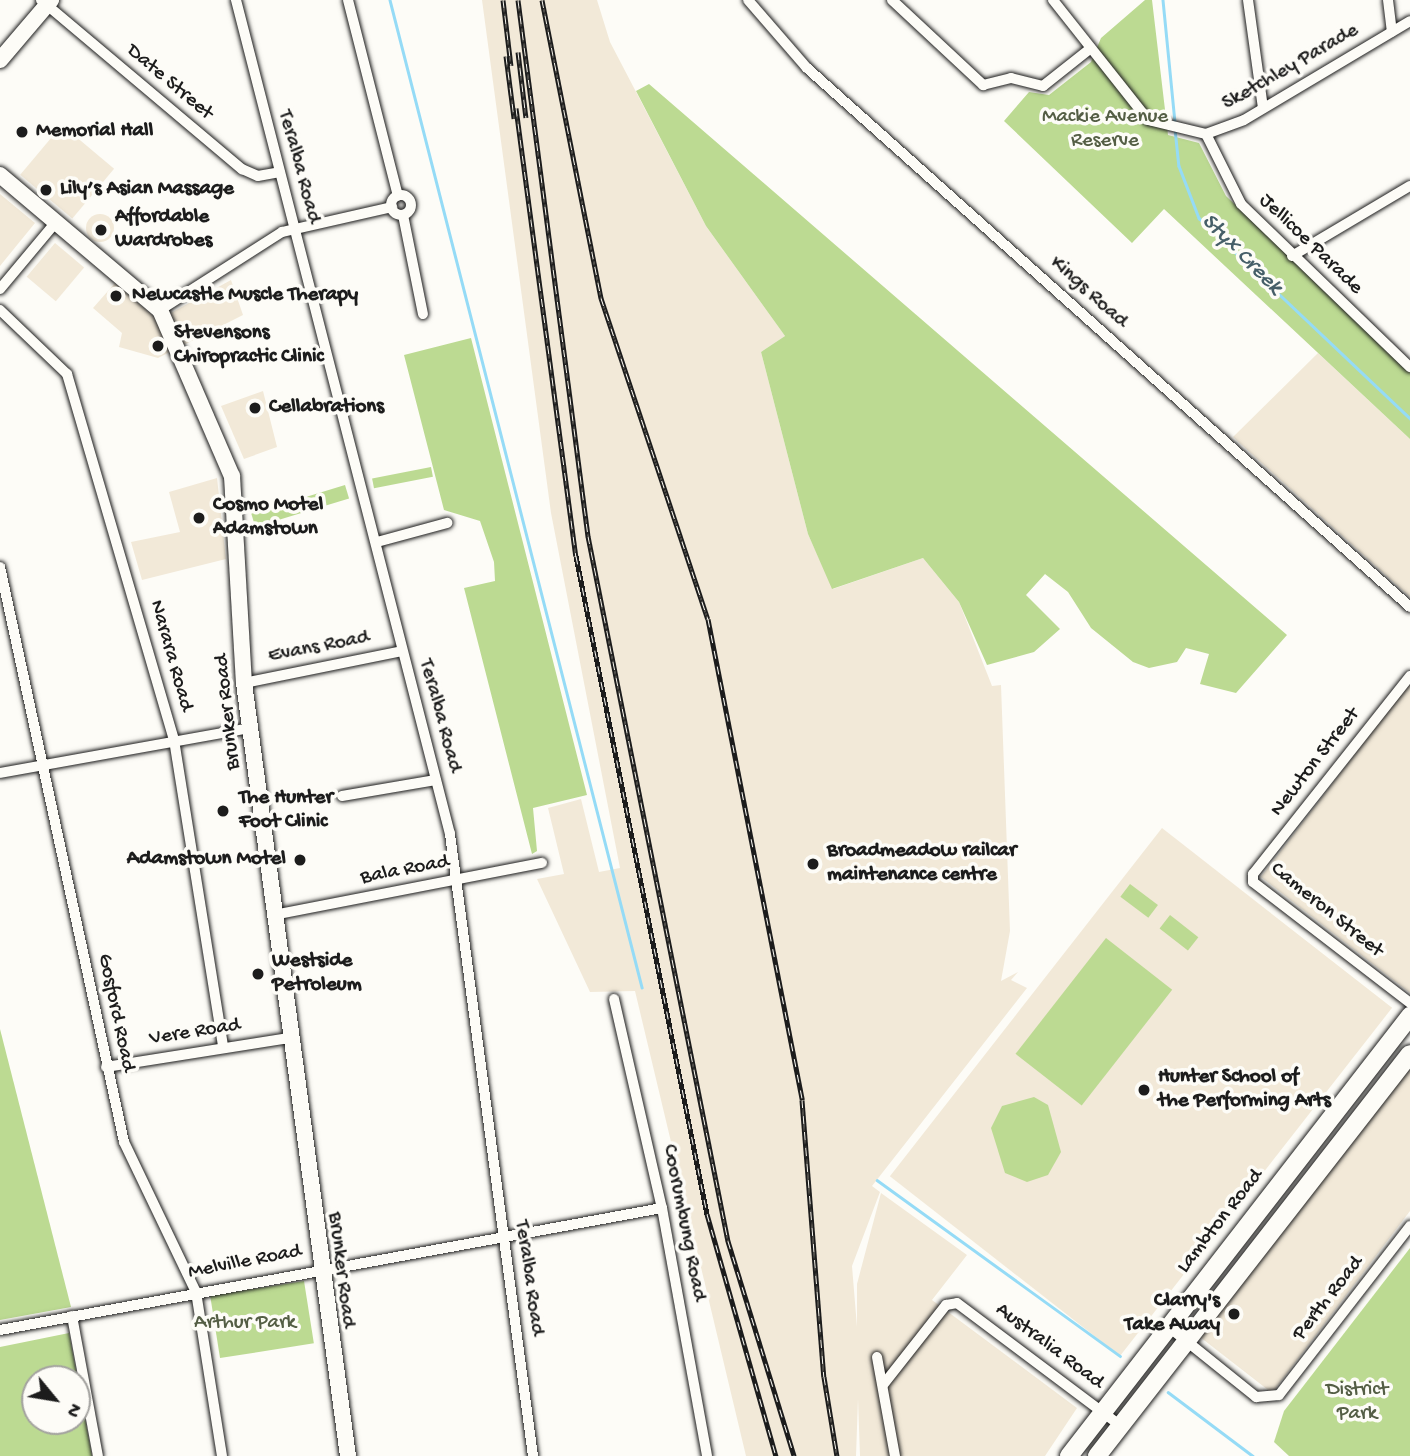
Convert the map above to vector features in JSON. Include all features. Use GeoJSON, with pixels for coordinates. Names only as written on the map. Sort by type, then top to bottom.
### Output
{"type":"FeatureCollection","features":[{"type":"Feature","properties":{"kind":"main road"},"geometry":{"type":"LineString","coordinates":[[0,60],[46,2]]}},
{"type":"Feature","properties":{"kind":"main road","name":"Brunker Road"},"geometry":{"type":"LineString","coordinates":[[0,175],[160,310],[232,476],[244,683],[319,1269],[348,1456]]}},
{"type":"Feature","properties":{"kind":"main road","name":"Lambton Road"},"geometry":{"type":"LineString","coordinates":[[1069,1456],[1410,1016]]}},
{"type":"Feature","properties":{"kind":"main road"},"geometry":{"type":"LineString","coordinates":[[1097,1456],[1409,1059]]}},
{"type":"Feature","properties":{"kind":"street","name":"Teralba Road"},"geometry":{"type":"LineString","coordinates":[[236,0],[436,780],[456,881],[533,1456]]}},
{"type":"Feature","properties":{"kind":"street"},"geometry":{"type":"LineString","coordinates":[[348,0],[398,196],[392,207]]}},
{"type":"Feature","properties":{"kind":"street","name":"Kings Road"},"geometry":{"type":"LineString","coordinates":[[748,0],[807,68],[1410,607]]}},
{"type":"Feature","properties":{"kind":"street"},"geometry":{"type":"LineString","coordinates":[[892,0],[983,85],[1011,78],[1043,86],[1091,48],[1053,0]]}},
{"type":"Feature","properties":{"kind":"street"},"geometry":{"type":"LineString","coordinates":[[1248,0],[1263,108]]}},
{"type":"Feature","properties":{"kind":"street"},"geometry":{"type":"LineString","coordinates":[[1388,0],[1392,32]]}},
{"type":"Feature","properties":{"kind":"street","name":"Date Street"},"geometry":{"type":"LineString","coordinates":[[46,2],[242,169],[258,176],[280,172]]}},
{"type":"Feature","properties":{"kind":"street","name":"Sketchley Parade"},"geometry":{"type":"LineString","coordinates":[[1091,48],[1145,116],[1162,127],[1206,134],[1263,108],[1410,21]]}},
{"type":"Feature","properties":{"kind":"street","name":"Jellicoe Parade"},"geometry":{"type":"LineString","coordinates":[[1206,134],[1233,194],[1292,256],[1408,361]]}},
{"type":"Feature","properties":{"kind":"street"},"geometry":{"type":"LineString","coordinates":[[1292,256],[1410,186]]}},
{"type":"Feature","properties":{"kind":"street"},"geometry":{"type":"LineString","coordinates":[[398,196],[411,202],[403,215]]}},
{"type":"Feature","properties":{"kind":"street"},"geometry":{"type":"LineString","coordinates":[[160,310],[295,229],[392,207],[403,215],[423,314]]}},
{"type":"Feature","properties":{"kind":"street"},"geometry":{"type":"LineString","coordinates":[[0,289],[56,222]]}},
{"type":"Feature","properties":{"kind":"street","name":"Narara Road"},"geometry":{"type":"LineString","coordinates":[[0,310],[67,374],[174,740],[223,1046]]}},
{"type":"Feature","properties":{"kind":"street"},"geometry":{"type":"LineString","coordinates":[[377,542],[447,523]]}},
{"type":"Feature","properties":{"kind":"street","name":"Gosford Road"},"geometry":{"type":"LineString","coordinates":[[0,567],[124,1142],[196,1292],[222,1456]]}},
{"type":"Feature","properties":{"kind":"street","name":"Evans Road"},"geometry":{"type":"LineString","coordinates":[[244,683],[402,651]]}},
{"type":"Feature","properties":{"kind":"street","name":"Newton Street"},"geometry":{"type":"LineString","coordinates":[[1253,874],[1406,690],[1410,676]]}},
{"type":"Feature","properties":{"kind":"street"},"geometry":{"type":"LineString","coordinates":[[0,774],[250,728]]}},
{"type":"Feature","properties":{"kind":"street"},"geometry":{"type":"LineString","coordinates":[[342,796],[436,780]]}},
{"type":"Feature","properties":{"kind":"street","name":"Bala Road"},"geometry":{"type":"LineString","coordinates":[[274,915],[542,863]]}},
{"type":"Feature","properties":{"kind":"street","name":"Cameron Street"},"geometry":{"type":"LineString","coordinates":[[1253,874],[1253,882],[1410,1003]]}},
{"type":"Feature","properties":{"kind":"street","name":"Coorumbung Road"},"geometry":{"type":"LineString","coordinates":[[614,999],[662,1208],[707,1456]]}},
{"type":"Feature","properties":{"kind":"street","name":"Vere Road"},"geometry":{"type":"LineString","coordinates":[[107,1067],[223,1046],[289,1038]]}},
{"type":"Feature","properties":{"kind":"street"},"geometry":{"type":"LineString","coordinates":[[1387,1045],[1409,1059]]}},
{"type":"Feature","properties":{"kind":"street","name":"Melville Road"},"geometry":{"type":"LineString","coordinates":[[0,1330],[503,1234],[662,1208]]}},
{"type":"Feature","properties":{"kind":"street","name":"Perth Road"},"geometry":{"type":"LineString","coordinates":[[1187,1342],[1256,1397],[1279,1395],[1410,1226]]}},
{"type":"Feature","properties":{"kind":"street","name":"Australia Road"},"geometry":{"type":"LineString","coordinates":[[883,1385],[951,1303],[1121,1426]]}},
{"type":"Feature","properties":{"kind":"street"},"geometry":{"type":"LineString","coordinates":[[72,1317],[98,1456]]}},
{"type":"Feature","properties":{"kind":"street"},"geometry":{"type":"LineString","coordinates":[[1168,1327],[1187,1342]]}},
{"type":"Feature","properties":{"kind":"street"},"geometry":{"type":"LineString","coordinates":[[877,1357],[895,1456]]}},
{"type":"Feature","properties":{"kind":"shaded area"},"geometry":{"type":"Polygon","coordinates":[[[482,0],[597,0],[610,42],[706,226],[785,336],[761,352],[808,534],[833,589],[923,558],[959,602],[992,686],[1001,685],[1010,931],[1001,981],[1018,972],[1011,980],[1027,988],[872,1186],[880,1192],[852,1266],[857,1327],[857,1284],[881,1193],[967,1255],[932,1300],[1077,1408],[1045,1456],[860,1456],[858,1399],[856,1456],[746,1456],[635,991],[590,992],[537,879],[564,874],[548,808],[581,799],[599,872],[620,868],[551,513],[482,0]]]}},
{"type":"Feature","properties":{"kind":"shaded area"},"geometry":{"type":"Polygon","coordinates":[[[62,125],[114,169],[72,219],[20,175],[62,125]]]}},
{"type":"Feature","properties":{"kind":"shaded area"},"geometry":{"type":"Polygon","coordinates":[[[0,194],[35,223],[0,266],[0,194]]]}},
{"type":"Feature","properties":{"kind":"shaded area","name":"Affordable Wardrobes"},"geometry":{"type":"Polygon","coordinates":[[[100,214],[110,218],[114,228],[110,238],[100,242],[90,238],[86,228],[90,218],[100,214]]]}},
{"type":"Feature","properties":{"kind":"shaded area"},"geometry":{"type":"Polygon","coordinates":[[[55,243],[84,267],[56,301],[27,277],[55,243]]]}},
{"type":"Feature","properties":{"kind":"shaded area"},"geometry":{"type":"Polygon","coordinates":[[[231,280],[243,315],[158,358],[119,347],[122,333],[93,308],[115,283],[158,320],[231,280]]]}},
{"type":"Feature","properties":{"kind":"shaded area"},"geometry":{"type":"Polygon","coordinates":[[[1318,353],[1410,439],[1410,597],[1233,437],[1318,353]]]}},
{"type":"Feature","properties":{"kind":"shaded area"},"geometry":{"type":"Polygon","coordinates":[[[263,391],[277,447],[244,459],[221,406],[263,391]]]}},
{"type":"Feature","properties":{"kind":"shaded area","name":"Cosmo Motel Adamstown"},"geometry":{"type":"Polygon","coordinates":[[[217,478],[226,559],[142,580],[131,542],[180,532],[169,492],[217,478]]]}},
{"type":"Feature","properties":{"kind":"shaded area"},"geometry":{"type":"Polygon","coordinates":[[[1410,682],[1410,993],[1261,877],[1410,682]]]}},
{"type":"Feature","properties":{"kind":"shaded area","name":"Hunter School of the Performing Arts"},"geometry":{"type":"Polygon","coordinates":[[[1162,828],[1392,1008],[1120,1356],[890,1176],[1162,828]]]}},
{"type":"Feature","properties":{"kind":"shaded area"},"geometry":{"type":"Polygon","coordinates":[[[1410,1067],[1410,1211],[1272,1393],[1200,1337],[1410,1067]]]}},
{"type":"Feature","properties":{"kind":"green space","name":"Mackie Avenue Reserve"},"geometry":{"type":"Polygon","coordinates":[[[1145,0],[1152,0],[1168,135],[1199,143],[1226,196],[1410,371],[1410,439],[1164,209],[1132,243],[1004,121],[1029,92],[1049,95],[1091,62],[1101,38],[1145,0]]]}},
{"type":"Feature","properties":{"kind":"green space"},"geometry":{"type":"Polygon","coordinates":[[[649,84],[1287,635],[1236,693],[1200,684],[1209,654],[1186,648],[1177,662],[1149,668],[1133,662],[1091,628],[1068,592],[1045,574],[1026,595],[1060,629],[1034,652],[987,665],[959,602],[923,558],[832,589],[808,534],[761,352],[785,336],[706,226],[636,91],[649,84]]]}},
{"type":"Feature","properties":{"kind":"green space"},"geometry":{"type":"Polygon","coordinates":[[[471,338],[587,795],[533,808],[537,851],[532,854],[464,588],[495,581],[494,562],[480,521],[444,510],[404,355],[471,338]]]}},
{"type":"Feature","properties":{"kind":"green space"},"geometry":{"type":"Polygon","coordinates":[[[431,467],[433,477],[374,488],[372,478],[431,467]]]}},
{"type":"Feature","properties":{"kind":"green space"},"geometry":{"type":"Polygon","coordinates":[[[345,485],[349,498],[255,527],[251,514],[345,485]]]}},
{"type":"Feature","properties":{"kind":"green space"},"geometry":{"type":"Polygon","coordinates":[[[1130,884],[1158,905],[1148,918],[1120,897],[1130,884]]]}},
{"type":"Feature","properties":{"kind":"green space"},"geometry":{"type":"Polygon","coordinates":[[[1170,915],[1198,937],[1188,951],[1160,928],[1170,915]]]}},
{"type":"Feature","properties":{"kind":"green space"},"geometry":{"type":"Polygon","coordinates":[[[1106,938],[1172,990],[1082,1106],[1015,1054],[1106,938]]]}},
{"type":"Feature","properties":{"kind":"green space"},"geometry":{"type":"Polygon","coordinates":[[[0,1029],[71,1307],[0,1320],[0,1029]]]}},
{"type":"Feature","properties":{"kind":"green space"},"geometry":{"type":"Polygon","coordinates":[[[1034,1097],[1048,1105],[1061,1152],[1048,1175],[1027,1182],[1005,1173],[991,1128],[1002,1106],[1034,1097]]]}},
{"type":"Feature","properties":{"kind":"green space","name":"District Park"},"geometry":{"type":"Polygon","coordinates":[[[1410,1248],[1410,1456],[1289,1456],[1274,1442],[1284,1411],[1410,1248]]]}},
{"type":"Feature","properties":{"kind":"green space","name":"Arthur Park"},"geometry":{"type":"Polygon","coordinates":[[[304,1281],[314,1343],[220,1358],[210,1296],[304,1281]]]}},
{"type":"Feature","properties":{"kind":"green space"},"geometry":{"type":"Polygon","coordinates":[[[69,1333],[75,1365],[21,1365],[21,1435],[88,1435],[92,1456],[0,1456],[0,1347],[69,1333]]]}},
{"type":"Feature","properties":{"kind":"waterway"},"geometry":{"type":"LineString","coordinates":[[390,0],[642,987]]}},
{"type":"Feature","properties":{"kind":"waterway","name":"Styx Creek"},"geometry":{"type":"LineString","coordinates":[[1163,0],[1175,122]]}},
{"type":"Feature","properties":{"kind":"waterway","name":"Styx Creek"},"geometry":{"type":"LineString","coordinates":[[1175,129],[1179,166],[1199,218],[1410,418]]}},
{"type":"Feature","properties":{"kind":"waterway"},"geometry":{"type":"LineString","coordinates":[[877,1180],[1120,1356]]}},
{"type":"Feature","properties":{"kind":"waterway"},"geometry":{"type":"LineString","coordinates":[[1168,1392],[1253,1456]]}},
{"type":"Feature","properties":{"kind":"railway"},"geometry":{"type":"LineString","coordinates":[[503,0],[511,66]]}},
{"type":"Feature","properties":{"kind":"railway"},"geometry":{"type":"LineString","coordinates":[[518,0],[588,536],[728,1241],[794,1456]]}},
{"type":"Feature","properties":{"kind":"railway"},"geometry":{"type":"LineString","coordinates":[[542,0],[601,298],[708,619],[802,1100],[824,1377],[837,1456]]}},
{"type":"Feature","properties":{"kind":"railway"},"geometry":{"type":"LineString","coordinates":[[518,52],[526,118]]}},
{"type":"Feature","properties":{"kind":"railway"},"geometry":{"type":"LineString","coordinates":[[506,56],[514,118]]}},
{"type":"Feature","properties":{"kind":"railway"},"geometry":{"type":"LineString","coordinates":[[516,108],[576,556],[707,1214],[776,1456]]}},
{"type":"Feature","properties":{"kind":"place","name":"Memorial Hall"},"geometry":{"type":"Point","coordinates":[22,132]}},
{"type":"Feature","properties":{"kind":"place","name":"Lily’s Asian Massage"},"geometry":{"type":"Point","coordinates":[46,190]}},
{"type":"Feature","properties":{"kind":"place","name":"Affordable Wardrobes"},"geometry":{"type":"Point","coordinates":[101,230]}},
{"type":"Feature","properties":{"kind":"place","name":"Newcastle Muscle Therapy"},"geometry":{"type":"Point","coordinates":[116,296]}},
{"type":"Feature","properties":{"kind":"place","name":"Stevensons Chiropractic Clinic"},"geometry":{"type":"Point","coordinates":[158,346]}},
{"type":"Feature","properties":{"kind":"place","name":"Cellabrations"},"geometry":{"type":"Point","coordinates":[255,408]}},
{"type":"Feature","properties":{"kind":"place","name":"Cosmo Motel Adamstown"},"geometry":{"type":"Point","coordinates":[199,518]}},
{"type":"Feature","properties":{"kind":"place","name":"The Hunter Foot Clinic"},"geometry":{"type":"Point","coordinates":[223,811]}},
{"type":"Feature","properties":{"kind":"place","name":"Adamstown Motel"},"geometry":{"type":"Point","coordinates":[300,860]}},
{"type":"Feature","properties":{"kind":"place","name":"Broadmeadow railcar maintenance centre"},"geometry":{"type":"Point","coordinates":[813,864]}},
{"type":"Feature","properties":{"kind":"place","name":"Westside Petroleum"},"geometry":{"type":"Point","coordinates":[258,974]}},
{"type":"Feature","properties":{"kind":"place","name":"Hunter School of the Performing Arts"},"geometry":{"type":"Point","coordinates":[1144,1090]}},
{"type":"Feature","properties":{"kind":"place","name":"Clarry's Take Away"},"geometry":{"type":"Point","coordinates":[1234,1314]}}]}
